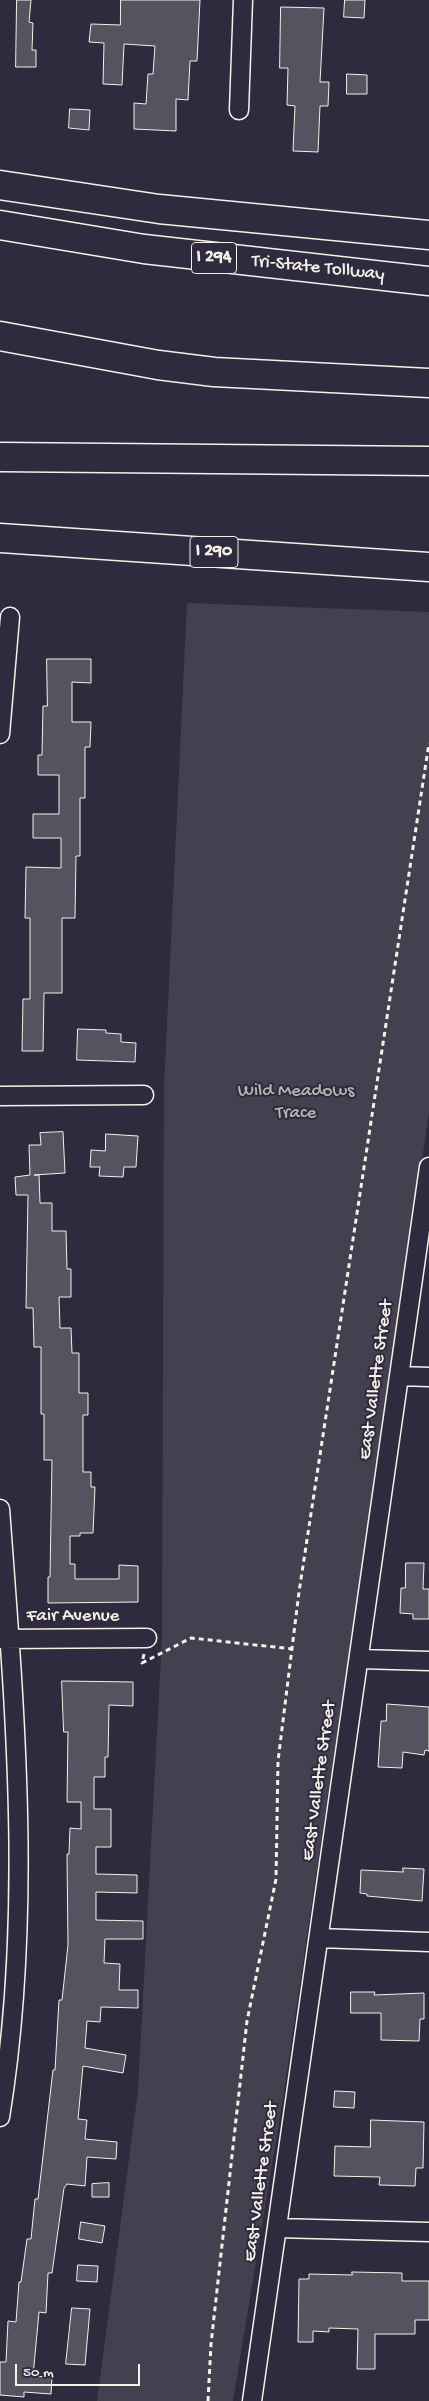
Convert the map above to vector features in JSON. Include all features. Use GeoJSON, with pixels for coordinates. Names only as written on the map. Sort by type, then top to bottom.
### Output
{"type":"FeatureCollection","features":[{"type":"Feature","properties":{"kind":"highway","name":"I 294"},"geometry":{"type":"LineString","coordinates":[[0,185],[159,209],[429,235]]}},
{"type":"Feature","properties":{"kind":"highway","name":"Tri-State Tollway"},"geometry":{"type":"LineString","coordinates":[[0,225],[144,249],[429,281]]}},
{"type":"Feature","properties":{"kind":"highway"},"geometry":{"type":"LineString","coordinates":[[0,336],[158,365],[214,372],[429,383]]}},
{"type":"Feature","properties":{"kind":"highway"},"geometry":{"type":"LineString","coordinates":[[0,457],[429,460]]}},
{"type":"Feature","properties":{"kind":"highway","name":"I 290"},"geometry":{"type":"LineString","coordinates":[[0,538],[429,567]]}},
{"type":"Feature","properties":{"kind":"street"},"geometry":{"type":"LineString","coordinates":[[239,110],[243,0]]}},
{"type":"Feature","properties":{"kind":"street"},"geometry":{"type":"LineString","coordinates":[[0,734],[10,617]]}},
{"type":"Feature","properties":{"kind":"street"},"geometry":{"type":"LineString","coordinates":[[0,1096],[144,1095]]}},
{"type":"Feature","properties":{"kind":"street","name":"East Vallette Street"},"geometry":{"type":"LineString","coordinates":[[252,2401],[360,1660],[429,1167]]}},
{"type":"Feature","properties":{"kind":"street"},"geometry":{"type":"LineString","coordinates":[[399,1376],[429,1377]]}},
{"type":"Feature","properties":{"kind":"street"},"geometry":{"type":"LineString","coordinates":[[0,1509],[5,1639],[18,1771],[20,1848],[18,1938],[12,2015],[0,2117]]}},
{"type":"Feature","properties":{"kind":"street","name":"Fair Avenue"},"geometry":{"type":"LineString","coordinates":[[5,1639],[147,1638]]}},
{"type":"Feature","properties":{"kind":"street"},"geometry":{"type":"LineString","coordinates":[[360,1660],[429,1661]]}},
{"type":"Feature","properties":{"kind":"street"},"geometry":{"type":"LineString","coordinates":[[319,1938],[429,1942]]}},
{"type":"Feature","properties":{"kind":"street"},"geometry":{"type":"LineString","coordinates":[[277,2228],[429,2232]]}},
{"type":"Feature","properties":{"kind":"path"},"geometry":{"type":"LineString","coordinates":[[208,2401],[211,2344],[247,2021],[276,1879],[278,1761],[299,1592],[429,743]]}},
{"type":"Feature","properties":{"kind":"path"},"geometry":{"type":"LineString","coordinates":[[147,1638],[142,1663],[191,1638],[293,1649]]}},
{"type":"Feature","properties":{"kind":"green space","name":"Wild Meadows Trace"},"geometry":{"type":"Polygon","coordinates":[[[187,603],[429,612],[429,1112],[283,2098],[233,2401],[97,2401],[138,2091],[162,1638],[164,1088],[187,603]]]}},
{"type":"Feature","properties":{"kind":"building"},"geometry":{"type":"Polygon","coordinates":[[[17,0],[31,0],[29,22],[33,23],[32,50],[36,50],[36,67],[16,67],[17,0]]]}},
{"type":"Feature","properties":{"kind":"building"},"geometry":{"type":"Polygon","coordinates":[[[121,0],[200,0],[197,61],[190,61],[188,100],[176,99],[176,131],[134,129],[134,103],[146,104],[148,74],[153,74],[155,46],[124,44],[122,85],[103,84],[104,43],[89,42],[91,24],[120,25],[121,0]]]}},
{"type":"Feature","properties":{"kind":"building"},"geometry":{"type":"Polygon","coordinates":[[[345,0],[365,0],[364,18],[344,17],[345,0]]]}},
{"type":"Feature","properties":{"kind":"building"},"geometry":{"type":"Polygon","coordinates":[[[281,7],[324,8],[320,82],[329,82],[328,106],[320,106],[318,152],[293,151],[295,106],[287,105],[288,68],[280,68],[281,7]]]}},
{"type":"Feature","properties":{"kind":"building"},"geometry":{"type":"Polygon","coordinates":[[[347,74],[367,75],[367,94],[347,94],[347,74]]]}},
{"type":"Feature","properties":{"kind":"building"},"geometry":{"type":"Polygon","coordinates":[[[70,109],[90,110],[89,130],[69,128],[70,109]]]}},
{"type":"Feature","properties":{"kind":"building"},"geometry":{"type":"Polygon","coordinates":[[[47,659],[91,659],[91,683],[72,682],[72,722],[91,722],[90,747],[85,747],[85,798],[80,798],[80,856],[76,856],[75,918],[62,918],[62,993],[44,993],[43,1051],[22,1051],[23,999],[30,999],[30,918],[25,918],[26,867],[61,868],[61,838],[33,838],[33,814],[59,814],[59,775],[38,775],[38,755],[42,755],[43,706],[47,706],[47,659]]]}},
{"type":"Feature","properties":{"kind":"building"},"geometry":{"type":"Polygon","coordinates":[[[78,1029],[106,1030],[106,1033],[121,1034],[121,1042],[136,1043],[135,1062],[77,1060],[78,1029]]]}},
{"type":"Feature","properties":{"kind":"building"},"geometry":{"type":"Polygon","coordinates":[[[63,1132],[65,1173],[34,1175],[39,1175],[40,1203],[52,1203],[52,1231],[66,1231],[67,1269],[71,1269],[71,1297],[59,1297],[60,1328],[71,1328],[72,1353],[79,1353],[79,1393],[88,1393],[88,1415],[83,1415],[83,1472],[91,1472],[91,1487],[95,1487],[93,1533],[80,1533],[80,1536],[70,1536],[70,1564],[75,1564],[75,1579],[119,1579],[119,1565],[138,1566],[138,1602],[48,1603],[52,1460],[44,1460],[44,1414],[41,1414],[41,1347],[34,1347],[33,1308],[26,1308],[28,1195],[16,1195],[15,1177],[30,1175],[29,1145],[41,1145],[40,1133],[63,1132]]]}},
{"type":"Feature","properties":{"kind":"building"},"geometry":{"type":"Polygon","coordinates":[[[106,1134],[138,1136],[136,1167],[124,1167],[123,1177],[99,1176],[100,1167],[90,1167],[91,1150],[105,1151],[106,1134]]]}},
{"type":"Feature","properties":{"kind":"building"},"geometry":{"type":"Polygon","coordinates":[[[406,1563],[424,1563],[423,1589],[429,1589],[429,1619],[413,1619],[413,1614],[400,1613],[401,1588],[405,1588],[406,1563]]]}},
{"type":"Feature","properties":{"kind":"building"},"geometry":{"type":"Polygon","coordinates":[[[62,1681],[133,1682],[133,1706],[109,1705],[108,1757],[105,1757],[105,1777],[94,1777],[94,1809],[111,1809],[111,1847],[96,1847],[96,1874],[137,1875],[137,1893],[96,1892],[96,1920],[143,1921],[143,1939],[105,1939],[104,1963],[120,1964],[119,1990],[138,1990],[138,2008],[101,2007],[100,2022],[87,2021],[85,2048],[126,2055],[123,2073],[83,2066],[78,2119],[87,2120],[85,2139],[117,2142],[116,2159],[87,2157],[85,2186],[67,2184],[64,2188],[52,2273],[48,2273],[46,2313],[39,2312],[33,2376],[52,2377],[51,2394],[24,2392],[24,2397],[0,2395],[0,2362],[6,2362],[8,2321],[16,2322],[19,2282],[21,2282],[27,2239],[31,2239],[35,2199],[38,2199],[53,2070],[55,2070],[59,2000],[62,2000],[68,1945],[67,1854],[69,1854],[70,1828],[81,1829],[81,1802],[67,1802],[68,1732],[64,1732],[62,1681]]]}},
{"type":"Feature","properties":{"kind":"building"},"geometry":{"type":"Polygon","coordinates":[[[387,1704],[429,1707],[429,1751],[425,1750],[424,1755],[403,1752],[402,1768],[378,1767],[381,1721],[386,1721],[387,1704]]]}},
{"type":"Feature","properties":{"kind":"building"},"geometry":{"type":"Polygon","coordinates":[[[403,1868],[424,1869],[422,1901],[367,1896],[367,1894],[360,1893],[361,1870],[403,1872],[403,1868]]]}},
{"type":"Feature","properties":{"kind":"building"},"geometry":{"type":"Polygon","coordinates":[[[351,1992],[375,1992],[374,1995],[424,1993],[424,2019],[420,2019],[419,2041],[381,2040],[381,2013],[351,2013],[351,1992]]]}},
{"type":"Feature","properties":{"kind":"building"},"geometry":{"type":"Polygon","coordinates":[[[335,2091],[355,2092],[354,2108],[334,2107],[335,2091]]]}},
{"type":"Feature","properties":{"kind":"building"},"geometry":{"type":"Polygon","coordinates":[[[371,2120],[424,2122],[423,2168],[416,2168],[415,2186],[379,2185],[380,2177],[334,2176],[335,2146],[370,2147],[371,2120]]]}},
{"type":"Feature","properties":{"kind":"building"},"geometry":{"type":"Polygon","coordinates":[[[109,2183],[109,2197],[92,2197],[92,2184],[109,2183]]]}},
{"type":"Feature","properties":{"kind":"building"},"geometry":{"type":"Polygon","coordinates":[[[81,2222],[105,2226],[102,2243],[79,2239],[81,2222]]]}},
{"type":"Feature","properties":{"kind":"building"},"geometry":{"type":"Polygon","coordinates":[[[78,2265],[98,2266],[97,2282],[77,2281],[78,2265]]]}},
{"type":"Feature","properties":{"kind":"building"},"geometry":{"type":"Polygon","coordinates":[[[352,2272],[402,2273],[402,2281],[429,2281],[429,2320],[415,2320],[415,2334],[375,2334],[375,2369],[357,2369],[358,2329],[329,2328],[329,2332],[313,2331],[313,2342],[298,2342],[299,2279],[309,2279],[309,2274],[352,2275],[352,2272]]]}},
{"type":"Feature","properties":{"kind":"building"},"geometry":{"type":"Polygon","coordinates":[[[72,2308],[90,2309],[85,2365],[66,2364],[72,2308]]]}}]}
